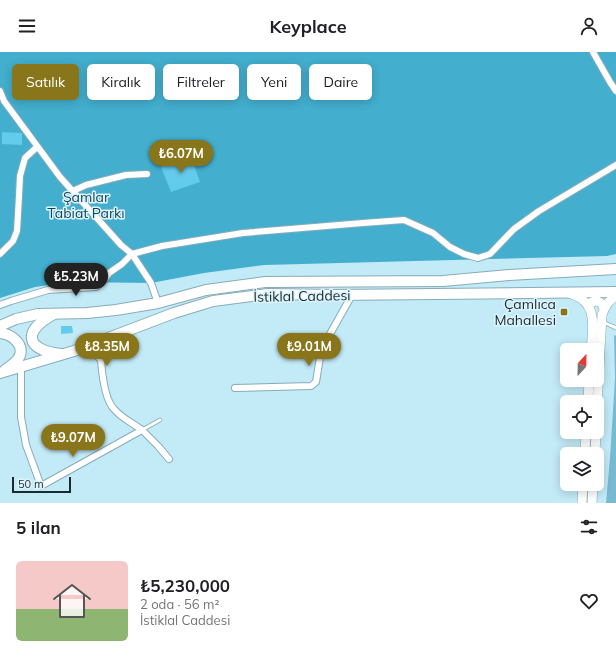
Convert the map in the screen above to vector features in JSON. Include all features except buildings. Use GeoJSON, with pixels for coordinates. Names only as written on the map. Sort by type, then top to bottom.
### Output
{"type":"FeatureCollection","features":[{"type":"Feature","properties":{"kind":"main road","name":"İstiklal Caddesi"},"geometry":{"type":"LineString","coordinates":[[0,326],[16,319],[38,314],[87,313],[116,310],[158,303],[206,290],[265,282],[443,281],[509,275],[616,269]]}},
{"type":"Feature","properties":{"kind":"main road"},"geometry":{"type":"LineString","coordinates":[[567,292],[581,298],[592,311],[591,343]]}},
{"type":"Feature","properties":{"kind":"main road","name":"İstiklal Caddesi"},"geometry":{"type":"LineString","coordinates":[[0,373],[87,346],[174,313],[213,301],[268,294],[352,295],[616,292]]}},
{"type":"Feature","properties":{"kind":"main road"},"geometry":{"type":"LineString","coordinates":[[598,395],[604,308],[609,301],[616,296]]}},
{"type":"Feature","properties":{"kind":"main road"},"geometry":{"type":"LineString","coordinates":[[589,307],[592,302],[595,301],[601,302],[604,308]]}},
{"type":"Feature","properties":{"kind":"main road"},"geometry":{"type":"LineString","coordinates":[[54,314],[36,327],[31,334],[32,342],[38,348],[63,354]]}},
{"type":"Feature","properties":{"kind":"main road"},"geometry":{"type":"LineString","coordinates":[[0,333],[14,337],[20,345],[21,352],[18,359],[0,373]]}},
{"type":"Feature","properties":{"kind":"main road"},"geometry":{"type":"LineString","coordinates":[[582,503],[583,491]]}},
{"type":"Feature","properties":{"kind":"main road"},"geometry":{"type":"LineString","coordinates":[[592,503],[593,491]]}},
{"type":"Feature","properties":{"kind":"street"},"geometry":{"type":"LineString","coordinates":[[593,52],[616,91]]}},
{"type":"Feature","properties":{"kind":"street"},"geometry":{"type":"LineString","coordinates":[[0,91],[4,101],[60,177],[121,244],[132,254],[151,283],[158,303]]}},
{"type":"Feature","properties":{"kind":"street"},"geometry":{"type":"LineString","coordinates":[[0,254],[13,241],[17,231],[20,176],[25,158],[37,147]]}},
{"type":"Feature","properties":{"kind":"street"},"geometry":{"type":"LineString","coordinates":[[0,305],[48,290],[96,286],[105,279],[114,268],[122,264],[132,254],[162,246],[243,233],[363,222],[404,220],[433,233],[450,247],[464,254],[478,258],[490,254],[514,228],[538,211],[616,166]]}},
{"type":"Feature","properties":{"kind":"street"},"geometry":{"type":"LineString","coordinates":[[73,192],[86,185],[126,175],[147,174]]}},
{"type":"Feature","properties":{"kind":"street"},"geometry":{"type":"LineString","coordinates":[[235,388],[311,386],[316,382],[320,357],[326,341],[352,295]]}},
{"type":"Feature","properties":{"kind":"street"},"geometry":{"type":"LineString","coordinates":[[120,334],[101,360],[102,375],[108,400],[113,409],[142,430],[169,460]]}},
{"type":"Feature","properties":{"kind":"street"},"geometry":{"type":"LineString","coordinates":[[87,346],[101,360]]}},
{"type":"Feature","properties":{"kind":"street"},"geometry":{"type":"LineString","coordinates":[[21,367],[22,424],[26,445],[41,486],[142,430]]}},
{"type":"Feature","properties":{"kind":"lane"},"geometry":{"type":"LineString","coordinates":[[602,321],[616,328]]}},
{"type":"Feature","properties":{"kind":"lane"},"geometry":{"type":"LineString","coordinates":[[142,430],[160,420]]}},
{"type":"Feature","properties":{"kind":"shaded area"},"geometry":{"type":"Polygon","coordinates":[[[614,335],[616,336],[616,503],[606,503],[615,378],[614,335]]]}},
{"type":"Feature","properties":{"kind":"green space","name":"Şamlar Tabiat Parkı"},"geometry":{"type":"Polygon","coordinates":[[[0,52],[616,52],[616,254],[607,256],[264,265],[204,273],[151,283],[72,282],[35,287],[0,298],[0,52]]]}},
{"type":"Feature","properties":{"kind":"place","name":"Çamlıca Mahallesi"},"geometry":{"type":"Point","coordinates":[564,312]}}]}
